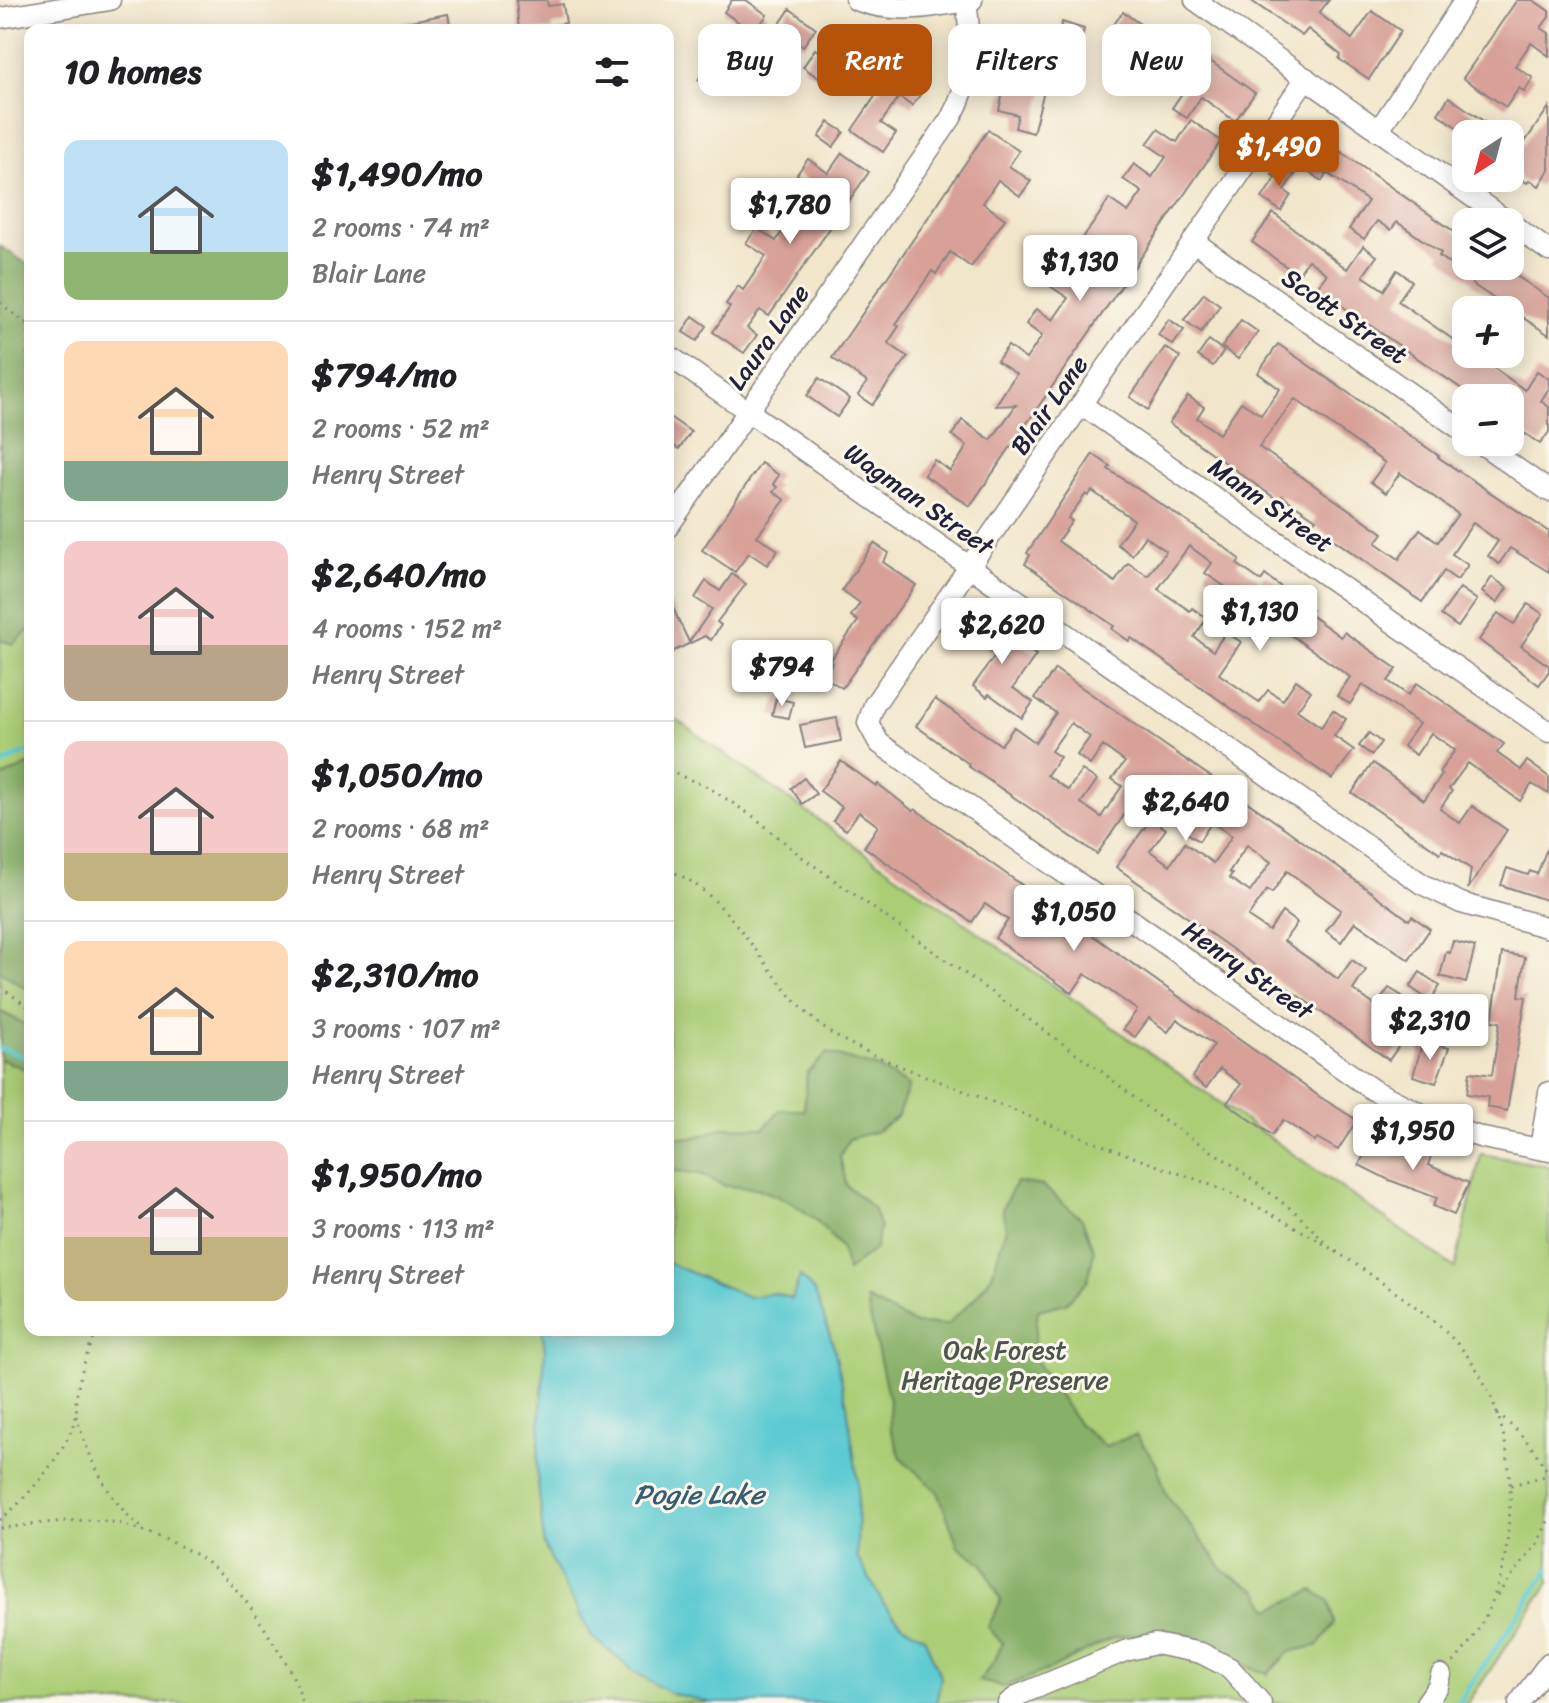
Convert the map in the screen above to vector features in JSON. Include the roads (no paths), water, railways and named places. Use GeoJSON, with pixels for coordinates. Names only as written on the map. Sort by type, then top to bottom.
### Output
{"type":"FeatureCollection","features":[{"type":"Feature","properties":{"kind":"street"},"geometry":{"type":"LineString","coordinates":[[0,18],[110,0]]}},
{"type":"Feature","properties":{"kind":"street"},"geometry":{"type":"LineString","coordinates":[[856,0],[890,10],[969,0]]}},
{"type":"Feature","properties":{"kind":"street","name":"Laura Lane"},"geometry":{"type":"LineString","coordinates":[[674,518],[957,106],[965,88],[971,53],[969,0]]}},
{"type":"Feature","properties":{"kind":"street"},"geometry":{"type":"LineString","coordinates":[[1195,0],[1488,208]]}},
{"type":"Feature","properties":{"kind":"street"},"geometry":{"type":"LineString","coordinates":[[1378,131],[1465,0]]}},
{"type":"Feature","properties":{"kind":"street","name":"Blair Lane"},"geometry":{"type":"LineString","coordinates":[[868,723],[874,705],[1306,78]]}},
{"type":"Feature","properties":{"kind":"street"},"geometry":{"type":"LineString","coordinates":[[1524,232],[1547,245]]}},
{"type":"Feature","properties":{"kind":"street","name":"Scott Street"},"geometry":{"type":"LineString","coordinates":[[1193,241],[1452,423]]}},
{"type":"Feature","properties":{"kind":"street","name":"Wagman Street"},"geometry":{"type":"LineString","coordinates":[[674,359],[1422,884],[1461,903],[1549,928]]}},
{"type":"Feature","properties":{"kind":"street","name":"Mann Street"},"geometry":{"type":"LineString","coordinates":[[1081,404],[1549,732]]}},
{"type":"Feature","properties":{"kind":"street"},"geometry":{"type":"LineString","coordinates":[[1499,456],[1549,491]]}},
{"type":"Feature","properties":{"kind":"street","name":"Henry Street"},"geometry":{"type":"LineString","coordinates":[[868,723],[879,743],[1373,1090],[1446,1126],[1483,1138],[1544,1150]]}},
{"type":"Feature","properties":{"kind":"street"},"geometry":{"type":"LineString","coordinates":[[1544,1150],[1549,1092]]}},
{"type":"Feature","properties":{"kind":"street"},"geometry":{"type":"LineString","coordinates":[[1008,1703],[1019,1695],[1125,1651],[1155,1644],[1201,1653],[1230,1668],[1261,1703]]}},
{"type":"Feature","properties":{"kind":"street"},"geometry":{"type":"LineString","coordinates":[[1519,1703],[1549,1663]]}},
{"type":"Feature","properties":{"kind":"street"},"geometry":{"type":"LineString","coordinates":[[1426,1703],[1438,1686],[1441,1675]]}},
{"type":"Feature","properties":{"kind":"water","name":"Pogie Lake"},"geometry":{"type":"Polygon","coordinates":[[[674,1266],[749,1297],[774,1293],[792,1299],[800,1276],[815,1292],[834,1347],[847,1405],[858,1483],[857,1557],[883,1603],[902,1624],[924,1637],[941,1677],[936,1703],[713,1703],[670,1693],[632,1670],[592,1637],[544,1546],[537,1471],[545,1350],[543,1336],[674,1336],[674,1266]]]}},
{"type":"Feature","properties":{"kind":"waterway"},"geometry":{"type":"LineString","coordinates":[[0,765],[24,753]]}},
{"type":"Feature","properties":{"kind":"waterway"},"geometry":{"type":"LineString","coordinates":[[0,1048],[24,1057]]}},
{"type":"Feature","properties":{"kind":"waterway"},"geometry":{"type":"LineString","coordinates":[[1458,1703],[1549,1570]]}},
{"type":"Feature","properties":{"kind":"park label","name":"Oak Forest Heritage Preserve"},"geometry":{"type":"Point","coordinates":[1005,1365]}}]}
